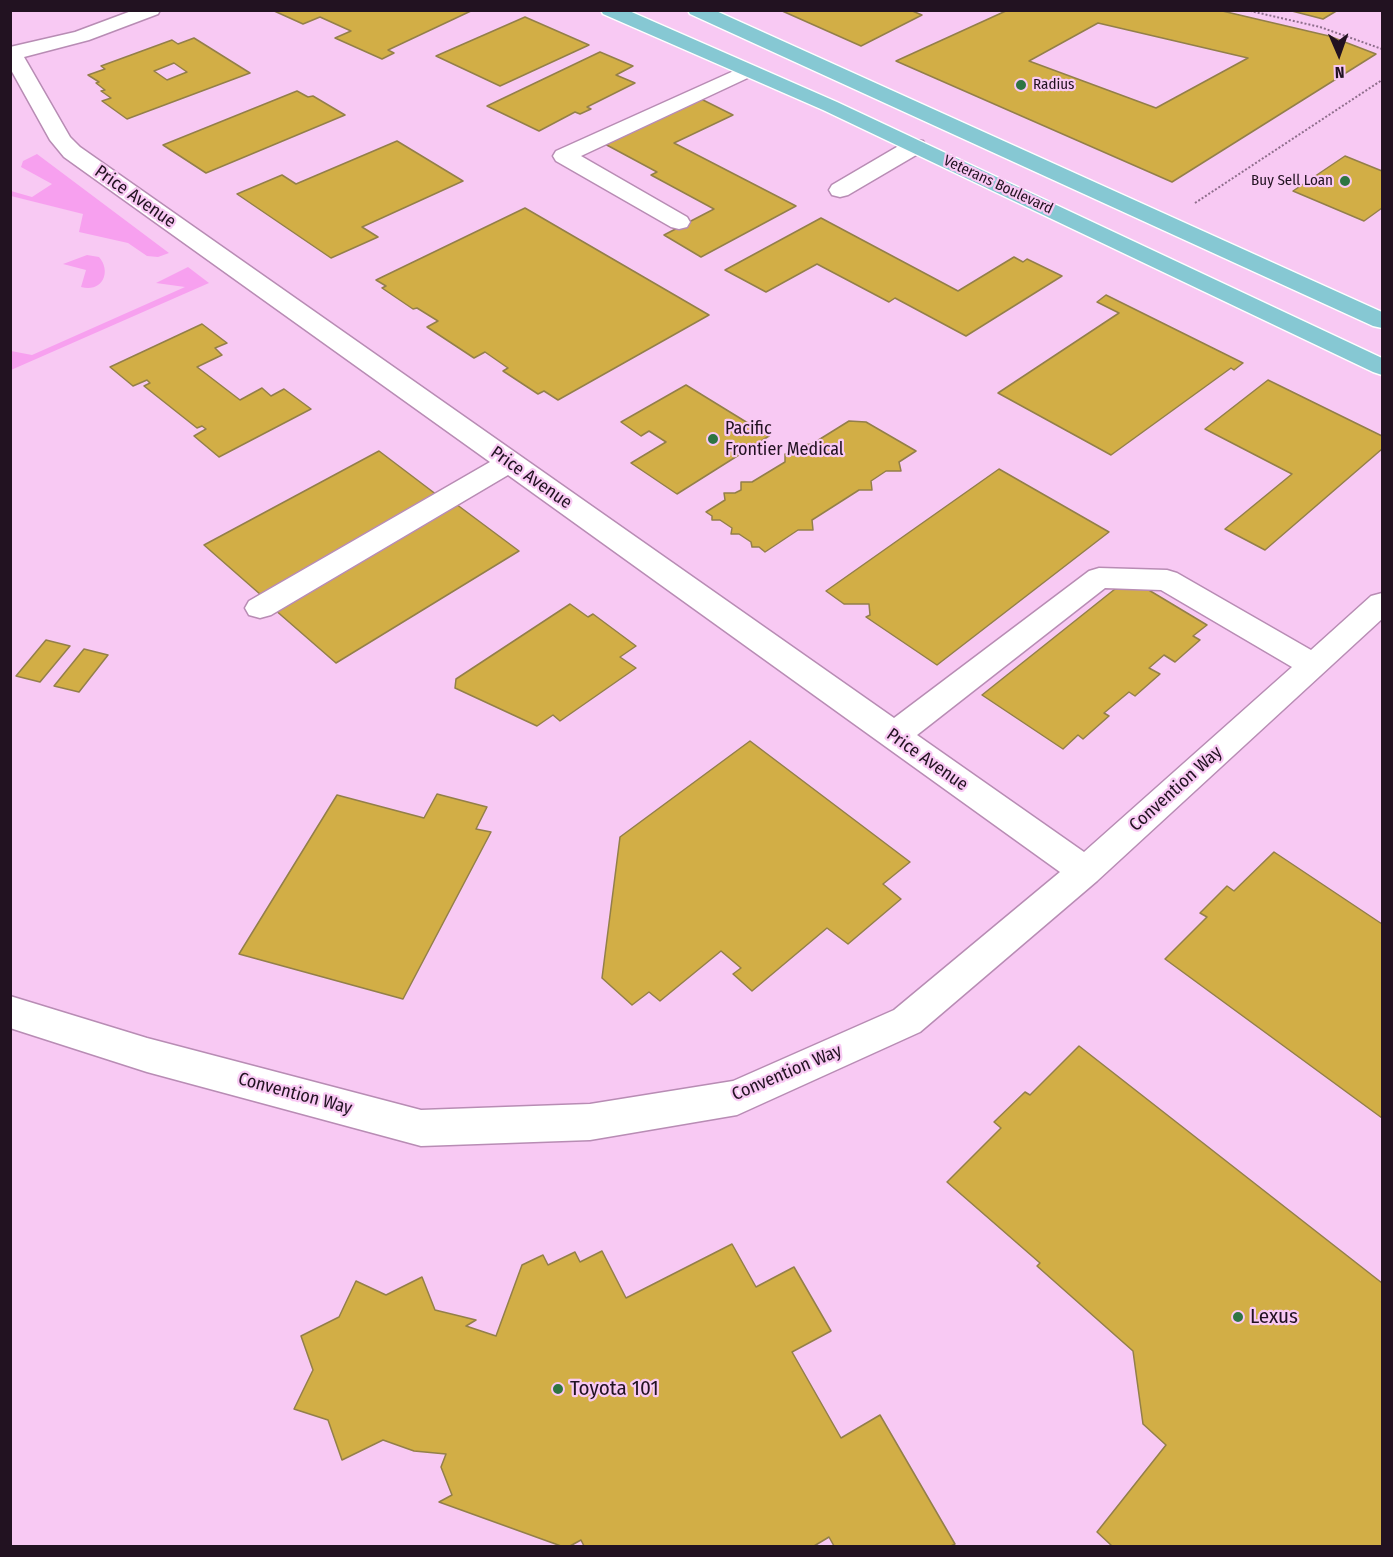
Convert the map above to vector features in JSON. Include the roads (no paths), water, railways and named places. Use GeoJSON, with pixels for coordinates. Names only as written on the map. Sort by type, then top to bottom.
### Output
{"type":"FeatureCollection","features":[{"type":"Feature","properties":{"kind":"main road","name":"Veterans Boulevard"},"geometry":{"type":"LineString","coordinates":[[610,10],[915,146],[1383,367]]}},
{"type":"Feature","properties":{"kind":"main road","name":"Veterans Boulevard"},"geometry":{"type":"LineString","coordinates":[[697,10],[1383,321]]}},
{"type":"Feature","properties":{"kind":"main road"},"geometry":{"type":"LineString","coordinates":[[915,146],[950,147],[987,157],[1094,199],[1138,210]]}},
{"type":"Feature","properties":{"kind":"street"},"geometry":{"type":"LineString","coordinates":[[11,54],[75,39],[151,10]]}},
{"type":"Feature","properties":{"kind":"street","name":"Price Avenue"},"geometry":{"type":"LineString","coordinates":[[11,54],[61,140],[72,152],[1085,871]]}},
{"type":"Feature","properties":{"kind":"street"},"geometry":{"type":"LineString","coordinates":[[679,222],[564,156],[747,71]]}},
{"type":"Feature","properties":{"kind":"street"},"geometry":{"type":"LineString","coordinates":[[840,190],[915,146]]}},
{"type":"Feature","properties":{"kind":"street"},"geometry":{"type":"LineString","coordinates":[[260,608],[509,463]]}},
{"type":"Feature","properties":{"kind":"street"},"geometry":{"type":"LineString","coordinates":[[893,736],[1099,578],[1167,580],[1313,665]]}},
{"type":"Feature","properties":{"kind":"street","name":"Convention Way"},"geometry":{"type":"LineString","coordinates":[[10,1012],[147,1055],[421,1128],[590,1122],[737,1098],[907,1021],[1085,871],[1383,603]]}},
{"type":"Feature","properties":{"kind":"place","name":"Radius"},"geometry":{"type":"Point","coordinates":[1021,85]}},
{"type":"Feature","properties":{"kind":"place","name":"Buy Sell Loan"},"geometry":{"type":"Point","coordinates":[1345,181]}},
{"type":"Feature","properties":{"kind":"place","name":"Pacific Frontier Medical"},"geometry":{"type":"Point","coordinates":[713,439]}},
{"type":"Feature","properties":{"kind":"place","name":"Lexus"},"geometry":{"type":"Point","coordinates":[1238,1317]}},
{"type":"Feature","properties":{"kind":"place","name":"Toyota 101"},"geometry":{"type":"Point","coordinates":[558,1389]}}]}
